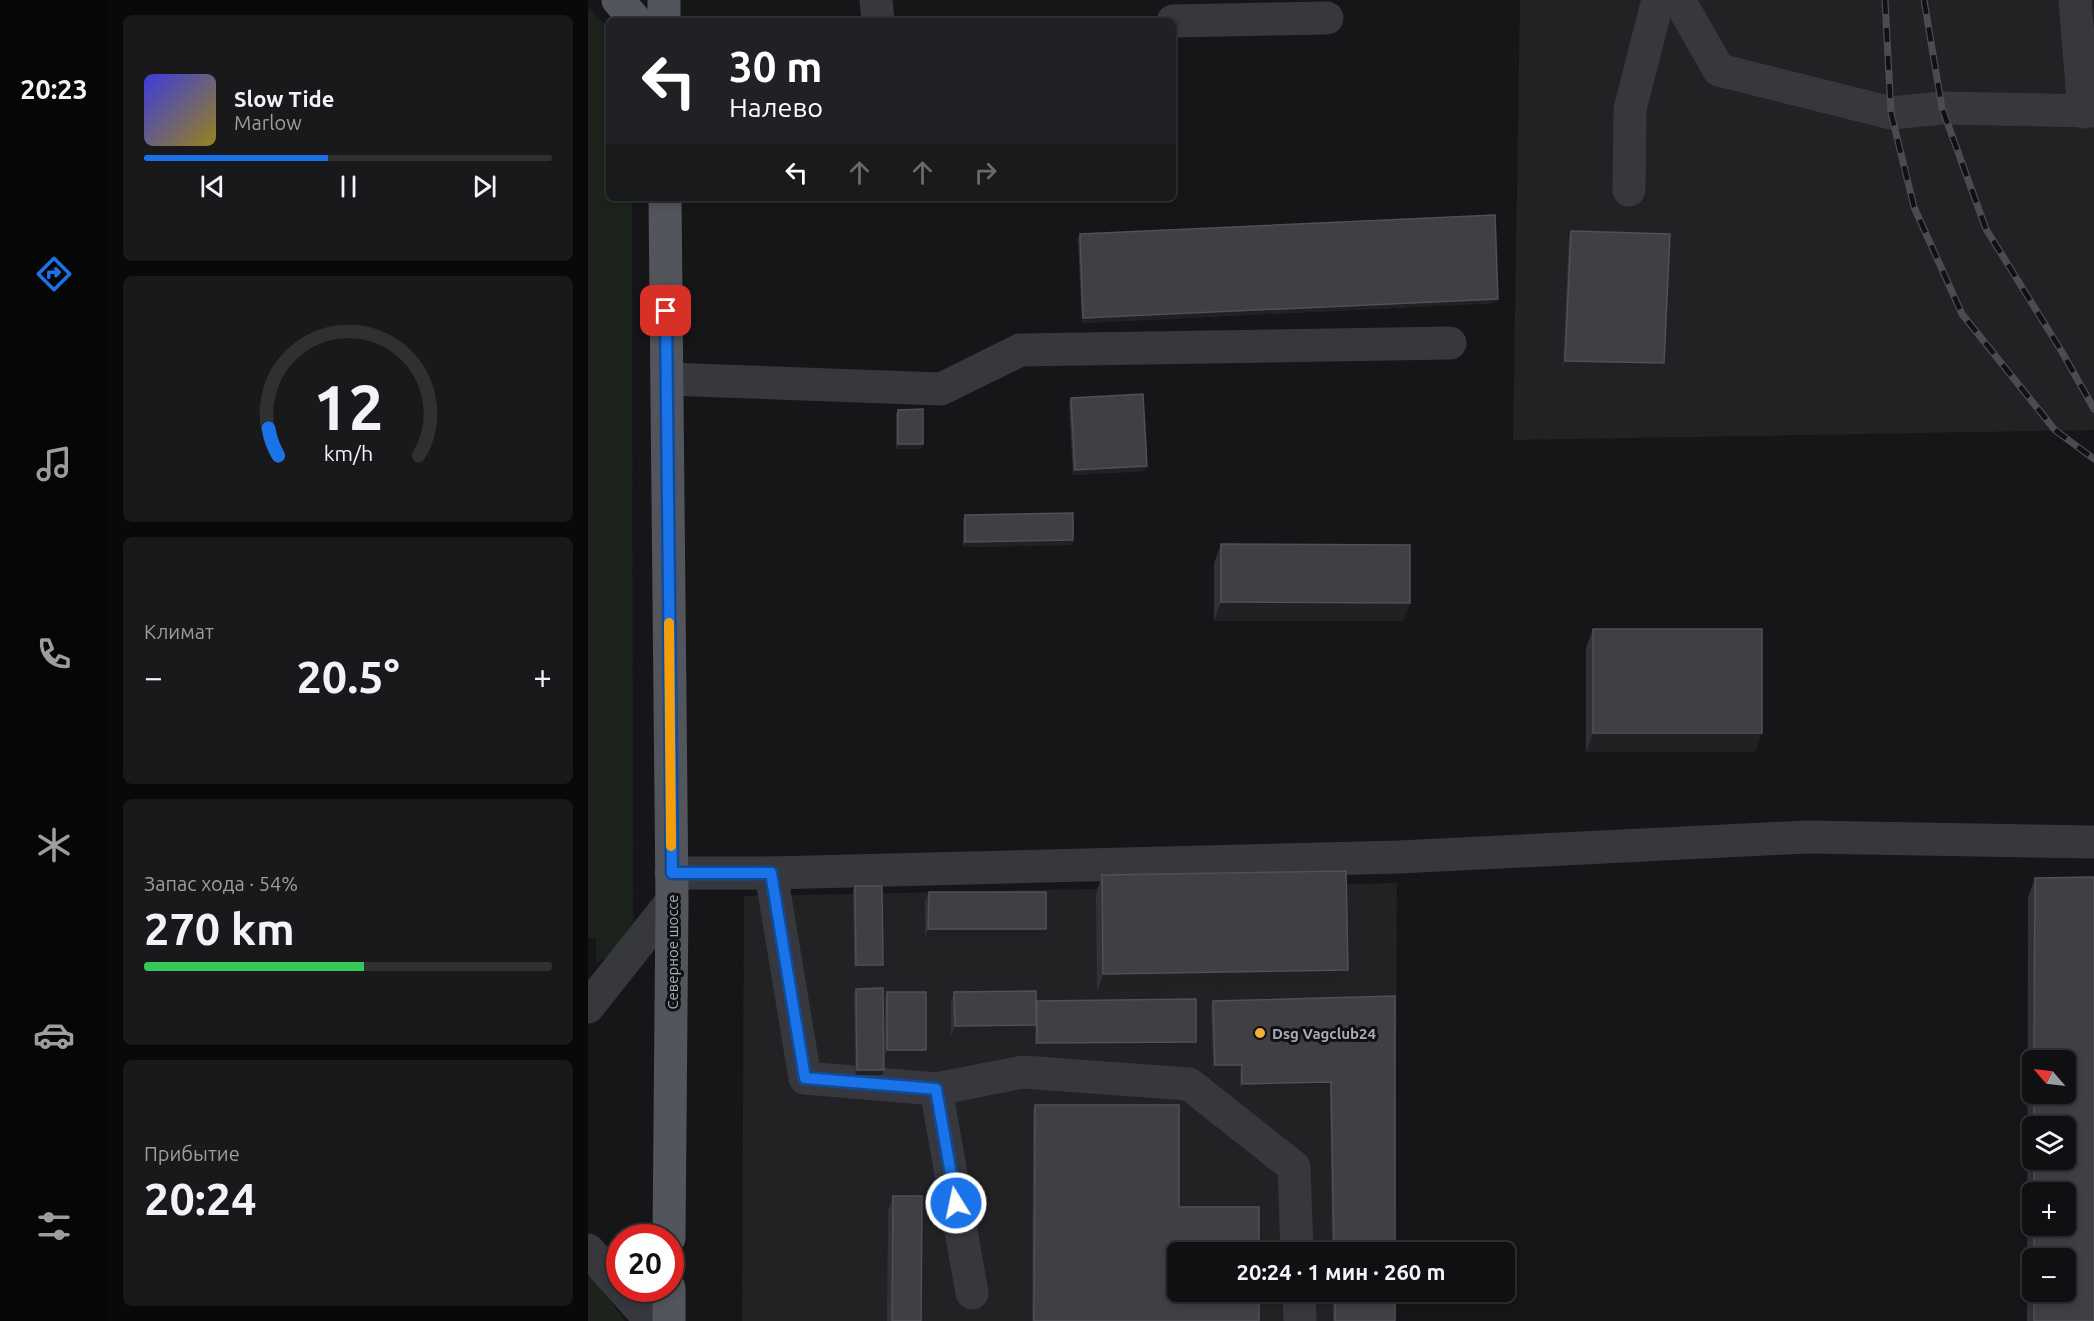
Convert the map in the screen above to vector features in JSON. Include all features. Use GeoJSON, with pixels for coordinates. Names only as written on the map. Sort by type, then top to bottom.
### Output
{"type":"FeatureCollection","features":[{"type":"Feature","properties":{"kind":"main road"},"geometry":{"type":"LineString","coordinates":[[618,0],[633,18]]}},
{"type":"Feature","properties":{"kind":"main road"},"geometry":{"type":"LineString","coordinates":[[664,0],[664,18]]}},
{"type":"Feature","properties":{"kind":"main road","name":"Северное шоссе"},"geometry":{"type":"LineString","coordinates":[[665,201],[672,887],[669,1224]]}},
{"type":"Feature","properties":{"kind":"main road"},"geometry":{"type":"LineString","coordinates":[[669,1302],[669,1321]]}},
{"type":"Feature","properties":{"kind":"lane"},"geometry":{"type":"LineString","coordinates":[[876,0],[878,18]]}},
{"type":"Feature","properties":{"kind":"lane"},"geometry":{"type":"LineString","coordinates":[[1629,190],[1630,109],[1658,0]]}},
{"type":"Feature","properties":{"kind":"lane"},"geometry":{"type":"LineString","coordinates":[[1679,0],[1719,70],[1891,113],[1942,108],[2089,112],[2076,0]]}},
{"type":"Feature","properties":{"kind":"lane"},"geometry":{"type":"LineString","coordinates":[[1176,21],[1327,18]]}},
{"type":"Feature","properties":{"kind":"lane"},"geometry":{"type":"LineString","coordinates":[[667,379],[941,389],[1020,350],[1450,343]]}},
{"type":"Feature","properties":{"kind":"lane"},"geometry":{"type":"LineString","coordinates":[[588,1007],[672,887],[771,873],[1399,857],[1807,837],[2094,842]]}},
{"type":"Feature","properties":{"kind":"lane"},"geometry":{"type":"LineString","coordinates":[[771,873],[805,1078],[936,1089],[1023,1072],[1189,1084],[1294,1167],[1297,1242]]}},
{"type":"Feature","properties":{"kind":"lane"},"geometry":{"type":"LineString","coordinates":[[936,1089],[972,1293]]}},
{"type":"Feature","properties":{"kind":"lane"},"geometry":{"type":"LineString","coordinates":[[588,1250],[606,1270]]}},
{"type":"Feature","properties":{"kind":"lane"},"geometry":{"type":"LineString","coordinates":[[634,1302],[651,1321]]}},
{"type":"Feature","properties":{"kind":"lane"},"geometry":{"type":"LineString","coordinates":[[1299,1302],[1300,1321]]}},
{"type":"Feature","properties":{"kind":"shaded area"},"geometry":{"type":"Polygon","coordinates":[[[1520,0],[2094,0],[2094,430],[1513,440],[1520,0]]]}},
{"type":"Feature","properties":{"kind":"shaded area"},"geometry":{"type":"Polygon","coordinates":[[[588,8],[606,25],[606,201],[632,201],[633,922],[618,950],[596,964],[596,939],[588,938],[588,8]]]}},
{"type":"Feature","properties":{"kind":"shaded area"},"geometry":{"type":"Polygon","coordinates":[[[1397,883],[1395,1242],[1167,1242],[1167,1302],[1394,1302],[1394,1321],[742,1321],[744,896],[1397,883]]]}},
{"type":"Feature","properties":{"kind":"shaded area"},"geometry":{"type":"Polygon","coordinates":[[[588,1276],[596,1280],[606,1294],[606,1302],[612,1302],[625,1321],[588,1321],[588,1276]]]}},
{"type":"Feature","properties":{"kind":"building"},"geometry":{"type":"Polygon","coordinates":[[[1495,215],[1498,299],[1083,318],[1080,234],[1495,215]]]}},
{"type":"Feature","properties":{"kind":"building"},"geometry":{"type":"Polygon","coordinates":[[[1571,231],[1670,234],[1664,363],[1565,361],[1571,231]]]}},
{"type":"Feature","properties":{"kind":"building"},"geometry":{"type":"Polygon","coordinates":[[[1143,394],[1147,466],[1075,470],[1071,398],[1143,394]]]}},
{"type":"Feature","properties":{"kind":"building"},"geometry":{"type":"Polygon","coordinates":[[[923,409],[923,444],[898,444],[898,410],[923,409]]]}},
{"type":"Feature","properties":{"kind":"building"},"geometry":{"type":"Polygon","coordinates":[[[1073,513],[1073,540],[965,542],[965,515],[1073,513]]]}},
{"type":"Feature","properties":{"kind":"building"},"geometry":{"type":"Polygon","coordinates":[[[1221,544],[1410,545],[1410,603],[1221,602],[1221,544]]]}},
{"type":"Feature","properties":{"kind":"building"},"geometry":{"type":"Polygon","coordinates":[[[1593,629],[1762,629],[1762,733],[1593,733],[1593,629]]]}},
{"type":"Feature","properties":{"kind":"building"},"geometry":{"type":"Polygon","coordinates":[[[1346,871],[1348,970],[1103,974],[1102,875],[1346,871]]]}},
{"type":"Feature","properties":{"kind":"building"},"geometry":{"type":"Polygon","coordinates":[[[2094,877],[2094,1321],[2034,1321],[2034,1302],[2076,1302],[2076,1248],[2034,1248],[2034,1236],[2076,1236],[2076,1182],[2034,1182],[2034,1170],[2076,1170],[2076,1116],[2034,1116],[2034,1104],[2076,1104],[2076,1050],[2034,1050],[2035,878],[2094,877]]]}},
{"type":"Feature","properties":{"kind":"building"},"geometry":{"type":"Polygon","coordinates":[[[855,886],[882,886],[883,965],[856,965],[855,886]]]}},
{"type":"Feature","properties":{"kind":"building"},"geometry":{"type":"Polygon","coordinates":[[[929,892],[1046,892],[1046,929],[928,929],[929,892]]]}},
{"type":"Feature","properties":{"kind":"building"},"geometry":{"type":"Polygon","coordinates":[[[883,988],[884,1070],[857,1070],[856,989],[883,988]]]}},
{"type":"Feature","properties":{"kind":"building"},"geometry":{"type":"Polygon","coordinates":[[[1036,991],[1036,1025],[955,1026],[954,992],[1036,991]]]}},
{"type":"Feature","properties":{"kind":"building"},"geometry":{"type":"Polygon","coordinates":[[[887,992],[926,992],[926,1050],[887,1050],[887,992]]]}},
{"type":"Feature","properties":{"kind":"building"},"geometry":{"type":"Polygon","coordinates":[[[1395,996],[1395,1242],[1334,1242],[1331,1082],[1242,1084],[1242,1065],[1215,1065],[1213,1001],[1395,996]]]}},
{"type":"Feature","properties":{"kind":"building"},"geometry":{"type":"Polygon","coordinates":[[[1196,999],[1196,1042],[1037,1043],[1037,1001],[1196,999]]]}},
{"type":"Feature","properties":{"kind":"building"},"geometry":{"type":"Polygon","coordinates":[[[1035,1105],[1179,1105],[1179,1207],[1259,1207],[1259,1242],[1167,1242],[1167,1302],[1259,1302],[1259,1321],[1034,1321],[1035,1105]]]}},
{"type":"Feature","properties":{"kind":"building"},"geometry":{"type":"Polygon","coordinates":[[[893,1196],[922,1196],[921,1321],[892,1321],[893,1196]]]}},
{"type":"Feature","properties":{"kind":"building"},"geometry":{"type":"Polygon","coordinates":[[[1335,1302],[1395,1302],[1395,1321],[1335,1321],[1335,1302]]]}},
{"type":"Feature","properties":{"kind":"railway"},"geometry":{"type":"LineString","coordinates":[[1885,0],[1891,113],[1914,207],[1962,314],[2055,430],[2094,459]]}},
{"type":"Feature","properties":{"kind":"railway"},"geometry":{"type":"LineString","coordinates":[[1924,0],[1942,108],[1986,229],[2062,352],[2094,409]]}},
{"type":"Feature","properties":{"kind":"slow traffic"},"geometry":{"type":"LineString","coordinates":[[669,623],[671,846]]}},
{"type":"Feature","properties":{"kind":"place","name":"Dsg Vagclub24"},"geometry":{"type":"Point","coordinates":[1260,1033]}},
{"type":"Feature","properties":{"kind":"route"},"geometry":{"type":"LineString","coordinates":[[666,311],[672,873],[771,873],[805,1078],[936,1089],[956,1203]]}}]}
